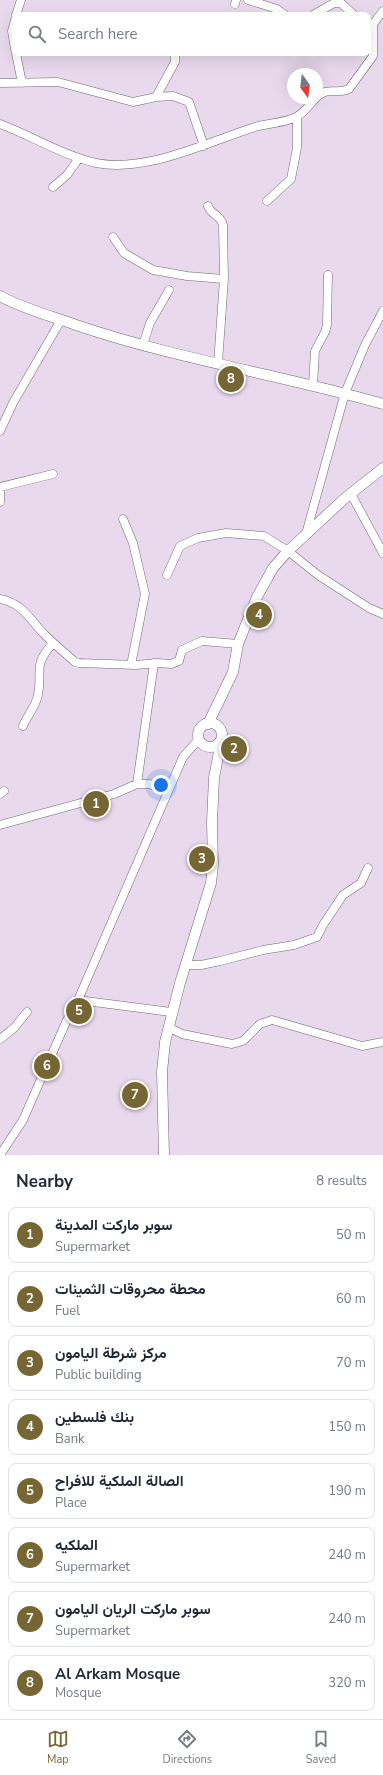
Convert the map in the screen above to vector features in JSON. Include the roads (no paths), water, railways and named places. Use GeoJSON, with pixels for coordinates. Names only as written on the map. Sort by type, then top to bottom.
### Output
{"type":"FeatureCollection","features":[{"type":"Feature","properties":{"kind":"street"},"geometry":{"type":"LineString","coordinates":[[17,12],[21,0]]}},
{"type":"Feature","properties":{"kind":"street"},"geometry":{"type":"LineString","coordinates":[[248,0],[277,9],[281,12]]}},
{"type":"Feature","properties":{"kind":"street"},"geometry":{"type":"LineString","coordinates":[[318,12],[334,3],[342,1],[351,12]]}},
{"type":"Feature","properties":{"kind":"street"},"geometry":{"type":"LineString","coordinates":[[323,93],[326,91],[344,91],[349,89],[373,56],[371,23],[383,11]]}},
{"type":"Feature","properties":{"kind":"street"},"geometry":{"type":"LineString","coordinates":[[17,56],[22,83]]}},
{"type":"Feature","properties":{"kind":"street"},"geometry":{"type":"LineString","coordinates":[[156,97],[175,62],[175,56]]}},
{"type":"Feature","properties":{"kind":"street"},"geometry":{"type":"LineString","coordinates":[[0,83],[58,82],[133,102],[156,97],[173,96],[189,102],[204,146]]}},
{"type":"Feature","properties":{"kind":"street"},"geometry":{"type":"LineString","coordinates":[[0,124],[79,158],[106,164],[127,164],[175,155],[255,127],[297,117],[311,104]]}},
{"type":"Feature","properties":{"kind":"street"},"geometry":{"type":"LineString","coordinates":[[267,201],[291,179],[297,148],[297,117]]}},
{"type":"Feature","properties":{"kind":"street"},"geometry":{"type":"LineString","coordinates":[[53,187],[67,175],[79,158]]}},
{"type":"Feature","properties":{"kind":"street"},"geometry":{"type":"LineString","coordinates":[[208,206],[210,211],[219,216],[223,222],[224,279],[218,363]]}},
{"type":"Feature","properties":{"kind":"street"},"geometry":{"type":"LineString","coordinates":[[113,237],[124,253],[153,270],[187,276],[224,279]]}},
{"type":"Feature","properties":{"kind":"street"},"geometry":{"type":"LineString","coordinates":[[313,385],[315,351],[327,325],[328,275]]}},
{"type":"Feature","properties":{"kind":"street"},"geometry":{"type":"LineString","coordinates":[[142,345],[150,323],[169,290]]}},
{"type":"Feature","properties":{"kind":"street"},"geometry":{"type":"LineString","coordinates":[[0,296],[22,306],[117,339],[313,385],[383,404]]}},
{"type":"Feature","properties":{"kind":"street"},"geometry":{"type":"LineString","coordinates":[[306,534],[345,393],[365,345],[383,311]]}},
{"type":"Feature","properties":{"kind":"street"},"geometry":{"type":"LineString","coordinates":[[0,432],[12,403],[61,320]]}},
{"type":"Feature","properties":{"kind":"street"},"geometry":{"type":"LineString","coordinates":[[0,1155],[23,1120],[66,1022],[78,1000],[183,757],[199,739],[201,728],[208,724],[233,672],[238,644],[263,583],[273,568],[288,551],[351,494],[383,468]]}},
{"type":"Feature","properties":{"kind":"street"},"geometry":{"type":"LineString","coordinates":[[0,502],[0,488],[53,474]]}},
{"type":"Feature","properties":{"kind":"street"},"geometry":{"type":"LineString","coordinates":[[351,494],[383,553]]}},
{"type":"Feature","properties":{"kind":"street"},"geometry":{"type":"LineString","coordinates":[[123,519],[133,543],[145,594],[131,665]]}},
{"type":"Feature","properties":{"kind":"street"},"geometry":{"type":"LineString","coordinates":[[167,575],[180,546],[205,537],[226,533],[264,536],[288,551],[318,575],[368,608],[383,614]]}},
{"type":"Feature","properties":{"kind":"street"},"geometry":{"type":"LineString","coordinates":[[0,600],[14,602],[53,643],[75,662],[79,663],[131,665],[175,663],[179,661],[182,650],[202,641],[238,644]]}},
{"type":"Feature","properties":{"kind":"street"},"geometry":{"type":"LineString","coordinates":[[23,726],[29,712],[34,707],[38,695],[38,668],[44,654],[53,643]]}},
{"type":"Feature","properties":{"kind":"street"},"geometry":{"type":"LineString","coordinates":[[137,784],[154,663]]}},
{"type":"Feature","properties":{"kind":"street"},"geometry":{"type":"LineString","coordinates":[[164,1155],[162,1072],[168,1027],[185,965],[211,883],[214,865],[212,822],[214,778],[222,734],[219,727],[208,724]]}},
{"type":"Feature","properties":{"kind":"street"},"geometry":{"type":"LineString","coordinates":[[199,739],[207,747],[215,746],[221,741]]}},
{"type":"Feature","properties":{"kind":"street"},"geometry":{"type":"LineString","coordinates":[[0,825],[114,794],[137,784],[150,784],[167,792]]}},
{"type":"Feature","properties":{"kind":"street"},"geometry":{"type":"LineString","coordinates":[[185,965],[201,965],[220,961],[263,950],[294,945],[317,937],[343,895],[361,883],[368,868]]}},
{"type":"Feature","properties":{"kind":"street"},"geometry":{"type":"LineString","coordinates":[[78,1000],[171,1012]]}},
{"type":"Feature","properties":{"kind":"street"},"geometry":{"type":"LineString","coordinates":[[0,1039],[14,1028],[26,1012]]}},
{"type":"Feature","properties":{"kind":"street"},"geometry":{"type":"LineString","coordinates":[[168,1027],[182,1034],[232,1044],[243,1041],[260,1024],[272,1020],[362,1046],[383,1042]]}},
{"type":"Feature","properties":{"kind":"place","name":"Al Arkam Mosque"},"geometry":{"type":"Point","coordinates":[231,379]}},
{"type":"Feature","properties":{"kind":"place","name":"بنك فلسطين"},"geometry":{"type":"Point","coordinates":[259,615]}},
{"type":"Feature","properties":{"kind":"place","name":"محطة محروقات الثمينات"},"geometry":{"type":"Point","coordinates":[234,749]}},
{"type":"Feature","properties":{"kind":"place","name":"سوبر ماركت المدينة"},"geometry":{"type":"Point","coordinates":[96,804]}},
{"type":"Feature","properties":{"kind":"place","name":"مركز شرطة اليامون"},"geometry":{"type":"Point","coordinates":[202,859]}},
{"type":"Feature","properties":{"kind":"place","name":"الصالة الملكية للافراح"},"geometry":{"type":"Point","coordinates":[79,1011]}},
{"type":"Feature","properties":{"kind":"place","name":"الملكيه"},"geometry":{"type":"Point","coordinates":[47,1066]}},
{"type":"Feature","properties":{"kind":"place","name":"سوبر ماركت الريان اليامون"},"geometry":{"type":"Point","coordinates":[135,1095]}}]}
